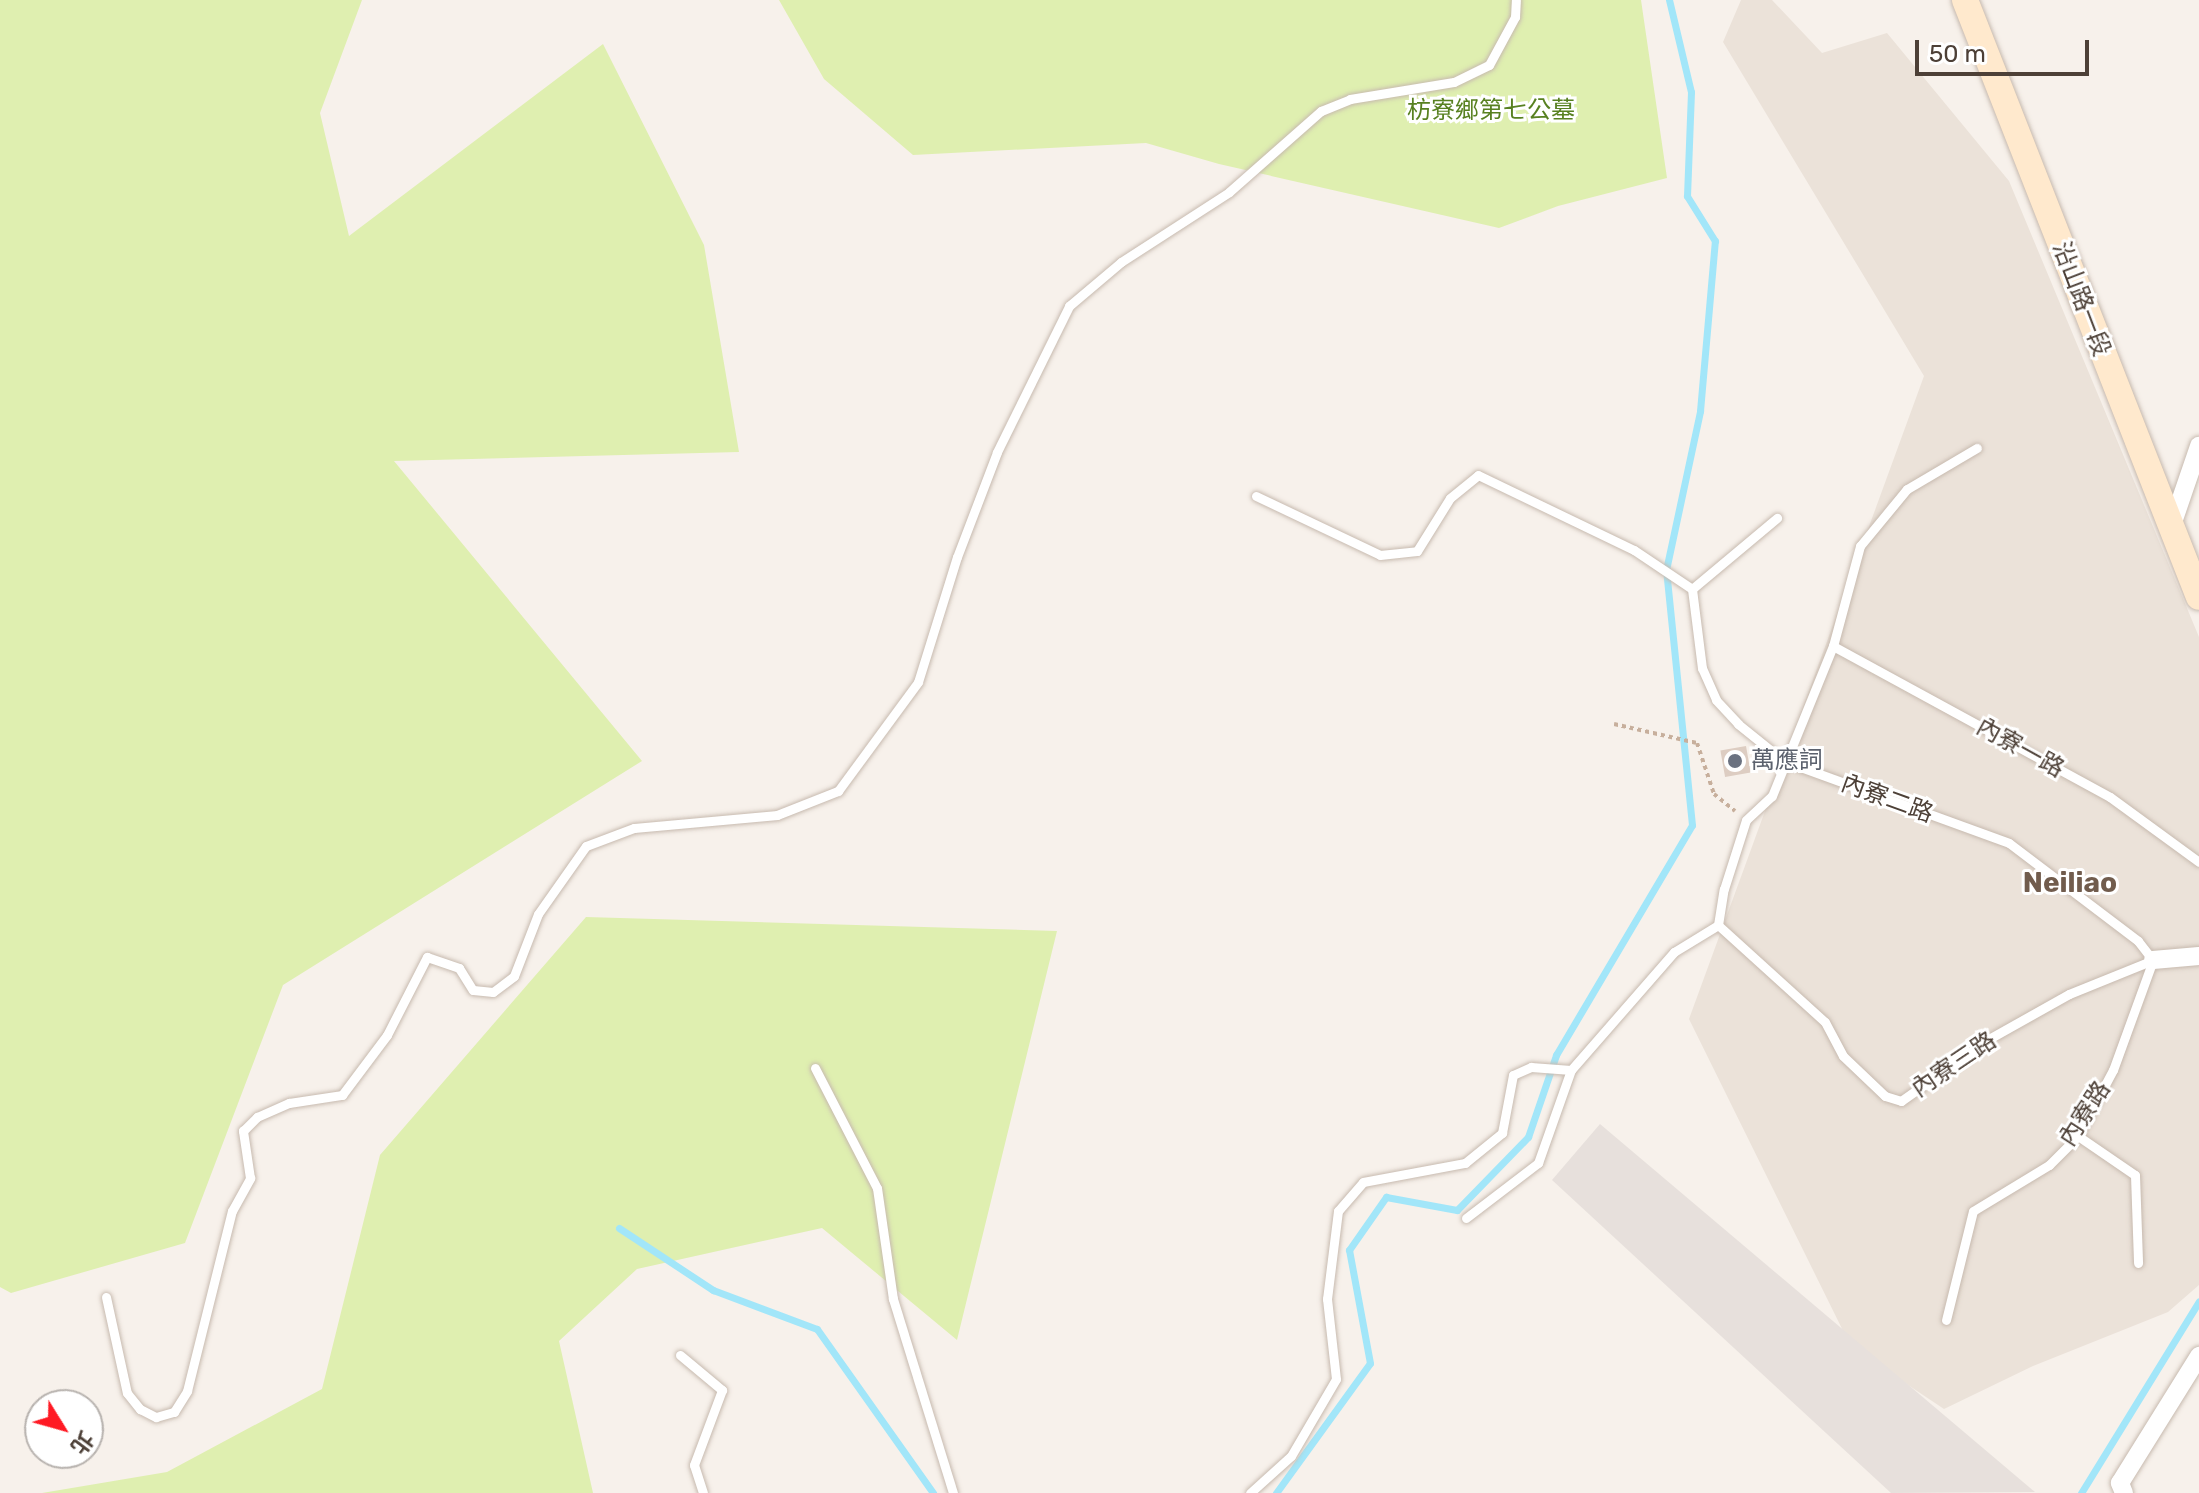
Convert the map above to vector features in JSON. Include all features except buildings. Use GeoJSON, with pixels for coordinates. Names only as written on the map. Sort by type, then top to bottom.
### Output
{"type":"FeatureCollection","features":[{"type":"Feature","properties":{"kind":"main road","name":"沿山路一段"},"geometry":{"type":"LineString","coordinates":[[1965,0],[2199,597]]}},
{"type":"Feature","properties":{"kind":"street"},"geometry":{"type":"LineString","coordinates":[[2171,528],[2199,446]]}},
{"type":"Feature","properties":{"kind":"street"},"geometry":{"type":"LineString","coordinates":[[2153,960],[2199,956]]}},
{"type":"Feature","properties":{"kind":"street"},"geometry":{"type":"LineString","coordinates":[[2119,1490],[2199,1356]]}},
{"type":"Feature","properties":{"kind":"lane"},"geometry":{"type":"LineString","coordinates":[[106,1297],[127,1393],[140,1409],[156,1417],[174,1412],[187,1391],[232,1211],[250,1178],[243,1131],[257,1117],[289,1103],[342,1095],[387,1035],[427,957],[459,968],[473,990],[493,992],[514,976],[538,914],[586,846],[634,828],[777,815],[838,791],[918,682],[957,557],[997,452],[1069,306],[1121,262],[1229,192],[1321,111],[1350,99],[1454,82],[1489,65],[1515,17],[1516,0]]}},
{"type":"Feature","properties":{"kind":"lane"},"geometry":{"type":"LineString","coordinates":[[1466,1218],[1538,1163],[1569,1070],[1674,952],[1718,925],[1724,889],[1746,820],[1772,796],[1833,646],[1860,546],[1907,489],[1977,448]]}},
{"type":"Feature","properties":{"kind":"lane"},"geometry":{"type":"LineString","coordinates":[[1256,496],[1380,555],[1392,554],[1417,551],[1450,498],[1478,475],[1649,560],[1688,587],[1777,518]]}},
{"type":"Feature","properties":{"kind":"lane","name":"內寮二路"},"geometry":{"type":"LineString","coordinates":[[1688,587],[1702,668],[1716,700],[1738,724],[1784,761],[2009,843],[2138,941],[2153,960]]}},
{"type":"Feature","properties":{"kind":"lane","name":"內寮一路"},"geometry":{"type":"LineString","coordinates":[[1833,646],[2110,797],[2199,862]]}},
{"type":"Feature","properties":{"kind":"lane","name":"內寮三路"},"geometry":{"type":"LineString","coordinates":[[1718,925],[1825,1022],[1843,1056],[1874,1086],[1885,1096],[1901,1101],[1987,1040],[2069,994],[2153,960]]}},
{"type":"Feature","properties":{"kind":"lane","name":"內寮路"},"geometry":{"type":"LineString","coordinates":[[1946,1320],[1973,1211],[2049,1165],[2078,1136],[2113,1070],[2153,960]]}},
{"type":"Feature","properties":{"kind":"lane"},"geometry":{"type":"LineString","coordinates":[[1250,1493],[1291,1456],[1336,1379],[1327,1299],[1338,1211],[1363,1182],[1465,1163],[1502,1133],[1513,1075],[1535,1067],[1569,1070]]}},
{"type":"Feature","properties":{"kind":"lane"},"geometry":{"type":"LineString","coordinates":[[815,1068],[877,1188],[893,1299],[953,1493]]}},
{"type":"Feature","properties":{"kind":"lane"},"geometry":{"type":"LineString","coordinates":[[2078,1136],[2135,1175],[2138,1263]]}},
{"type":"Feature","properties":{"kind":"lane"},"geometry":{"type":"LineString","coordinates":[[680,1355],[722,1390],[694,1465],[703,1493]]}},
{"type":"Feature","properties":{"kind":"path"},"geometry":{"type":"LineString","coordinates":[[1614,724],[1697,743],[1714,794],[1746,820]]}},
{"type":"Feature","properties":{"kind":"shaded area"},"geometry":{"type":"Polygon","coordinates":[[[1741,0],[1772,0],[1822,53],[1887,33],[2009,181],[2199,637],[2199,1285],[2168,1312],[2033,1366],[1944,1409],[1851,1347],[1689,1019],[1924,376],[1723,42],[1741,0]]]}},
{"type":"Feature","properties":{"kind":"shaded area"},"geometry":{"type":"Polygon","coordinates":[[[1600,1124],[2035,1492],[1891,1493],[1552,1180],[1600,1124]]]}},
{"type":"Feature","properties":{"kind":"green space"},"geometry":{"type":"Polygon","coordinates":[[[0,0],[362,0],[320,113],[349,236],[603,44],[704,245],[739,452],[394,461],[642,761],[283,985],[185,1243],[11,1293],[0,1287],[0,0]]]}},
{"type":"Feature","properties":{"kind":"green space","name":"枋寮鄉第七公墓"},"geometry":{"type":"Polygon","coordinates":[[[779,0],[1641,0],[1667,178],[1558,206],[1499,228],[1219,164],[1146,143],[913,155],[824,79],[779,0]]]}},
{"type":"Feature","properties":{"kind":"green space"},"geometry":{"type":"Polygon","coordinates":[[[586,917],[1057,931],[957,1340],[822,1228],[637,1269],[559,1341],[593,1493],[42,1493],[167,1472],[322,1389],[380,1155],[586,917]]]}},
{"type":"Feature","properties":{"kind":"waterway"},"geometry":{"type":"LineString","coordinates":[[1276,1493],[1370,1363],[1349,1250],[1386,1197],[1457,1210],[1528,1137],[1556,1055],[1692,825],[1666,570],[1700,411],[1715,241],[1687,196],[1691,92],[1669,0]]}},
{"type":"Feature","properties":{"kind":"waterway"},"geometry":{"type":"LineString","coordinates":[[619,1228],[713,1290],[817,1329],[933,1493]]}},
{"type":"Feature","properties":{"kind":"waterway"},"geometry":{"type":"LineString","coordinates":[[2081,1493],[2199,1301]]}},
{"type":"Feature","properties":{"kind":"place","name":"萬應詞"},"geometry":{"type":"Point","coordinates":[1735,761]}},
{"type":"Feature","properties":{"kind":"district","name":"Neiliao"},"geometry":{"type":"Point","coordinates":[2070,883]}}]}
